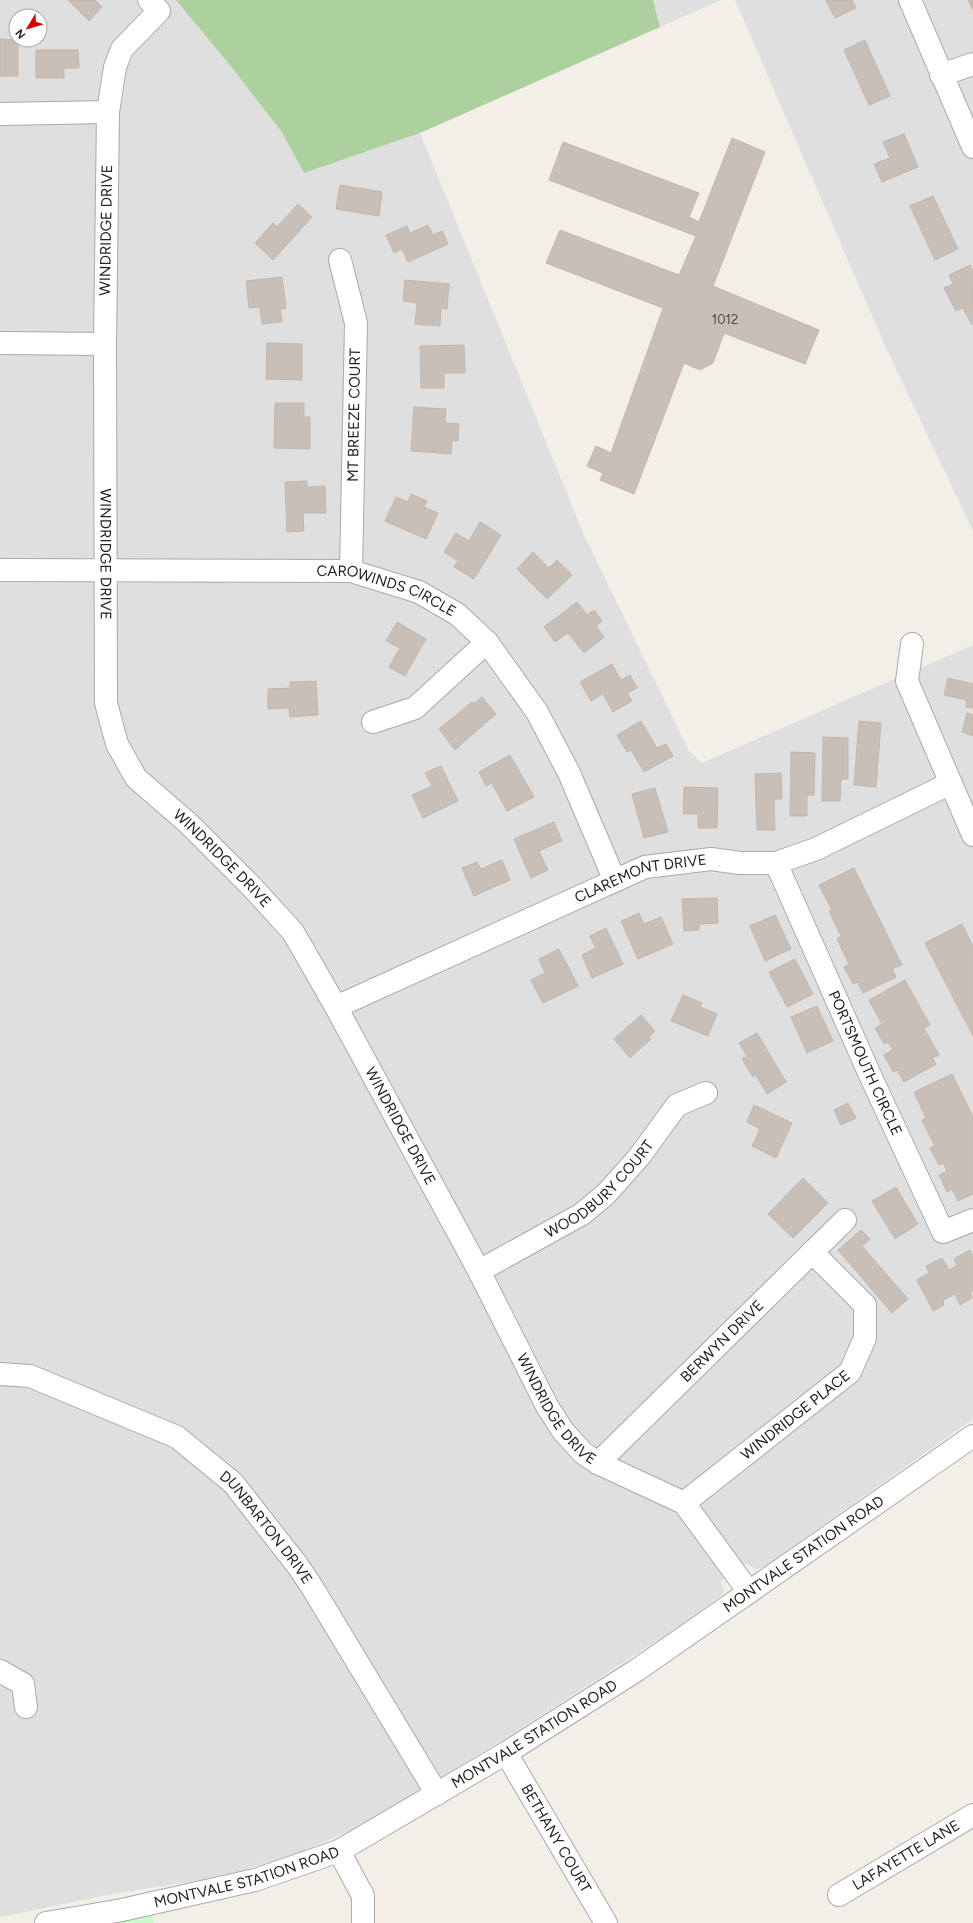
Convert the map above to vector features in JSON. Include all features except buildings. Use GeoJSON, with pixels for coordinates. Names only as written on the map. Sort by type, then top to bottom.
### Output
{"type":"FeatureCollection","features":[{"type":"Feature","properties":{"kind":"street","name":"WINDRIDGE DRIVE"},"geometry":{"type":"LineString","coordinates":[[149,0],[159,11],[122,49],[116,67],[108,112],[105,344],[106,703],[117,744],[136,778],[188,823],[251,886],[293,932],[336,1007],[479,1271],[547,1406],[563,1431],[584,1453],[598,1462],[684,1503],[749,1592]]}},
{"type":"Feature","properties":{"kind":"street"},"geometry":{"type":"LineString","coordinates":[[910,0],[973,147]]}},
{"type":"Feature","properties":{"kind":"street"},"geometry":{"type":"LineString","coordinates":[[941,75],[973,64]]}},
{"type":"Feature","properties":{"kind":"street"},"geometry":{"type":"LineString","coordinates":[[0,114],[108,112]]}},
{"type":"Feature","properties":{"kind":"street","name":"MT BREEZE COURT"},"geometry":{"type":"LineString","coordinates":[[340,260],[356,323],[351,571]]}},
{"type":"Feature","properties":{"kind":"street"},"geometry":{"type":"LineString","coordinates":[[0,344],[105,344]]}},
{"type":"Feature","properties":{"kind":"street","name":"CAROWINDS CIRCLE"},"geometry":{"type":"LineString","coordinates":[[0,570],[351,571],[420,592],[457,614],[486,642],[537,712],[569,773],[615,881]]}},
{"type":"Feature","properties":{"kind":"street"},"geometry":{"type":"LineString","coordinates":[[373,722],[415,708],[486,642]]}},
{"type":"Feature","properties":{"kind":"street"},"geometry":{"type":"LineString","coordinates":[[912,644],[907,681],[973,835]]}},
{"type":"Feature","properties":{"kind":"street","name":"CLAREMONT DRIVE"},"geometry":{"type":"LineString","coordinates":[[336,1007],[645,867],[672,862],[711,859],[740,863],[776,863],[816,849],[950,783]]}},
{"type":"Feature","properties":{"kind":"street","name":"PORTSMOUTH CIRCLE"},"geometry":{"type":"LineString","coordinates":[[776,863],[870,1075],[943,1232],[973,1220]]}},
{"type":"Feature","properties":{"kind":"street","name":"WOODBURY COURT"},"geometry":{"type":"LineString","coordinates":[[479,1271],[582,1214],[606,1194],[639,1157],[677,1105],[706,1092]]}},
{"type":"Feature","properties":{"kind":"street","name":"BERWYN DRIVE"},"geometry":{"type":"LineString","coordinates":[[598,1462],[845,1220]]}},
{"type":"Feature","properties":{"kind":"street","name":"WINDRIDGE PLACE"},"geometry":{"type":"LineString","coordinates":[[684,1503],[850,1372],[865,1338],[865,1305],[812,1252]]}},
{"type":"Feature","properties":{"kind":"street","name":"DUNBARTON DRIVE"},"geometry":{"type":"LineString","coordinates":[[0,1374],[30,1376],[177,1437],[234,1483],[308,1582],[437,1794]]}},
{"type":"Feature","properties":{"kind":"street","name":"MONTVALE STATION ROAD"},"geometry":{"type":"LineString","coordinates":[[46,1923],[122,1910],[255,1880],[339,1851],[506,1753],[637,1670],[749,1592],[971,1443]]}},
{"type":"Feature","properties":{"kind":"street"},"geometry":{"type":"LineString","coordinates":[[0,1671],[24,1684],[26,1707]]}},
{"type":"Feature","properties":{"kind":"street","name":"BETHANY COURT"},"geometry":{"type":"LineString","coordinates":[[506,1753],[606,1923]]}},
{"type":"Feature","properties":{"kind":"street","name":"LAFAYETTE LANE"},"geometry":{"type":"LineString","coordinates":[[839,1895],[973,1816]]}},
{"type":"Feature","properties":{"kind":"street"},"geometry":{"type":"LineString","coordinates":[[339,1851],[363,1896],[363,1923]]}},
{"type":"Feature","properties":{"kind":"shaded area"},"geometry":{"type":"Polygon","coordinates":[[[0,0],[176,0],[233,69],[283,134],[304,173],[420,133],[584,535],[689,751],[702,763],[973,645],[973,1419],[762,1568],[756,1569],[746,1564],[721,1581],[724,1589],[722,1595],[666,1635],[504,1739],[355,1829],[298,1853],[243,1870],[200,1880],[107,1895],[0,1917],[0,0]]]}},
{"type":"Feature","properties":{"kind":"shaded area"},"geometry":{"type":"Polygon","coordinates":[[[653,0],[721,0],[660,27],[653,0]]]}},
{"type":"Feature","properties":{"kind":"shaded area"},"geometry":{"type":"Polygon","coordinates":[[[735,0],[973,0],[973,531],[887,350],[735,0]]]}},
{"type":"Feature","properties":{"kind":"green space"},"geometry":{"type":"Polygon","coordinates":[[[176,0],[653,0],[660,27],[420,133],[304,173],[283,134],[233,69],[176,0]]]}},
{"type":"Feature","properties":{"kind":"green space"},"geometry":{"type":"Polygon","coordinates":[[[150,1903],[154,1923],[46,1923],[150,1903]]]}}]}
